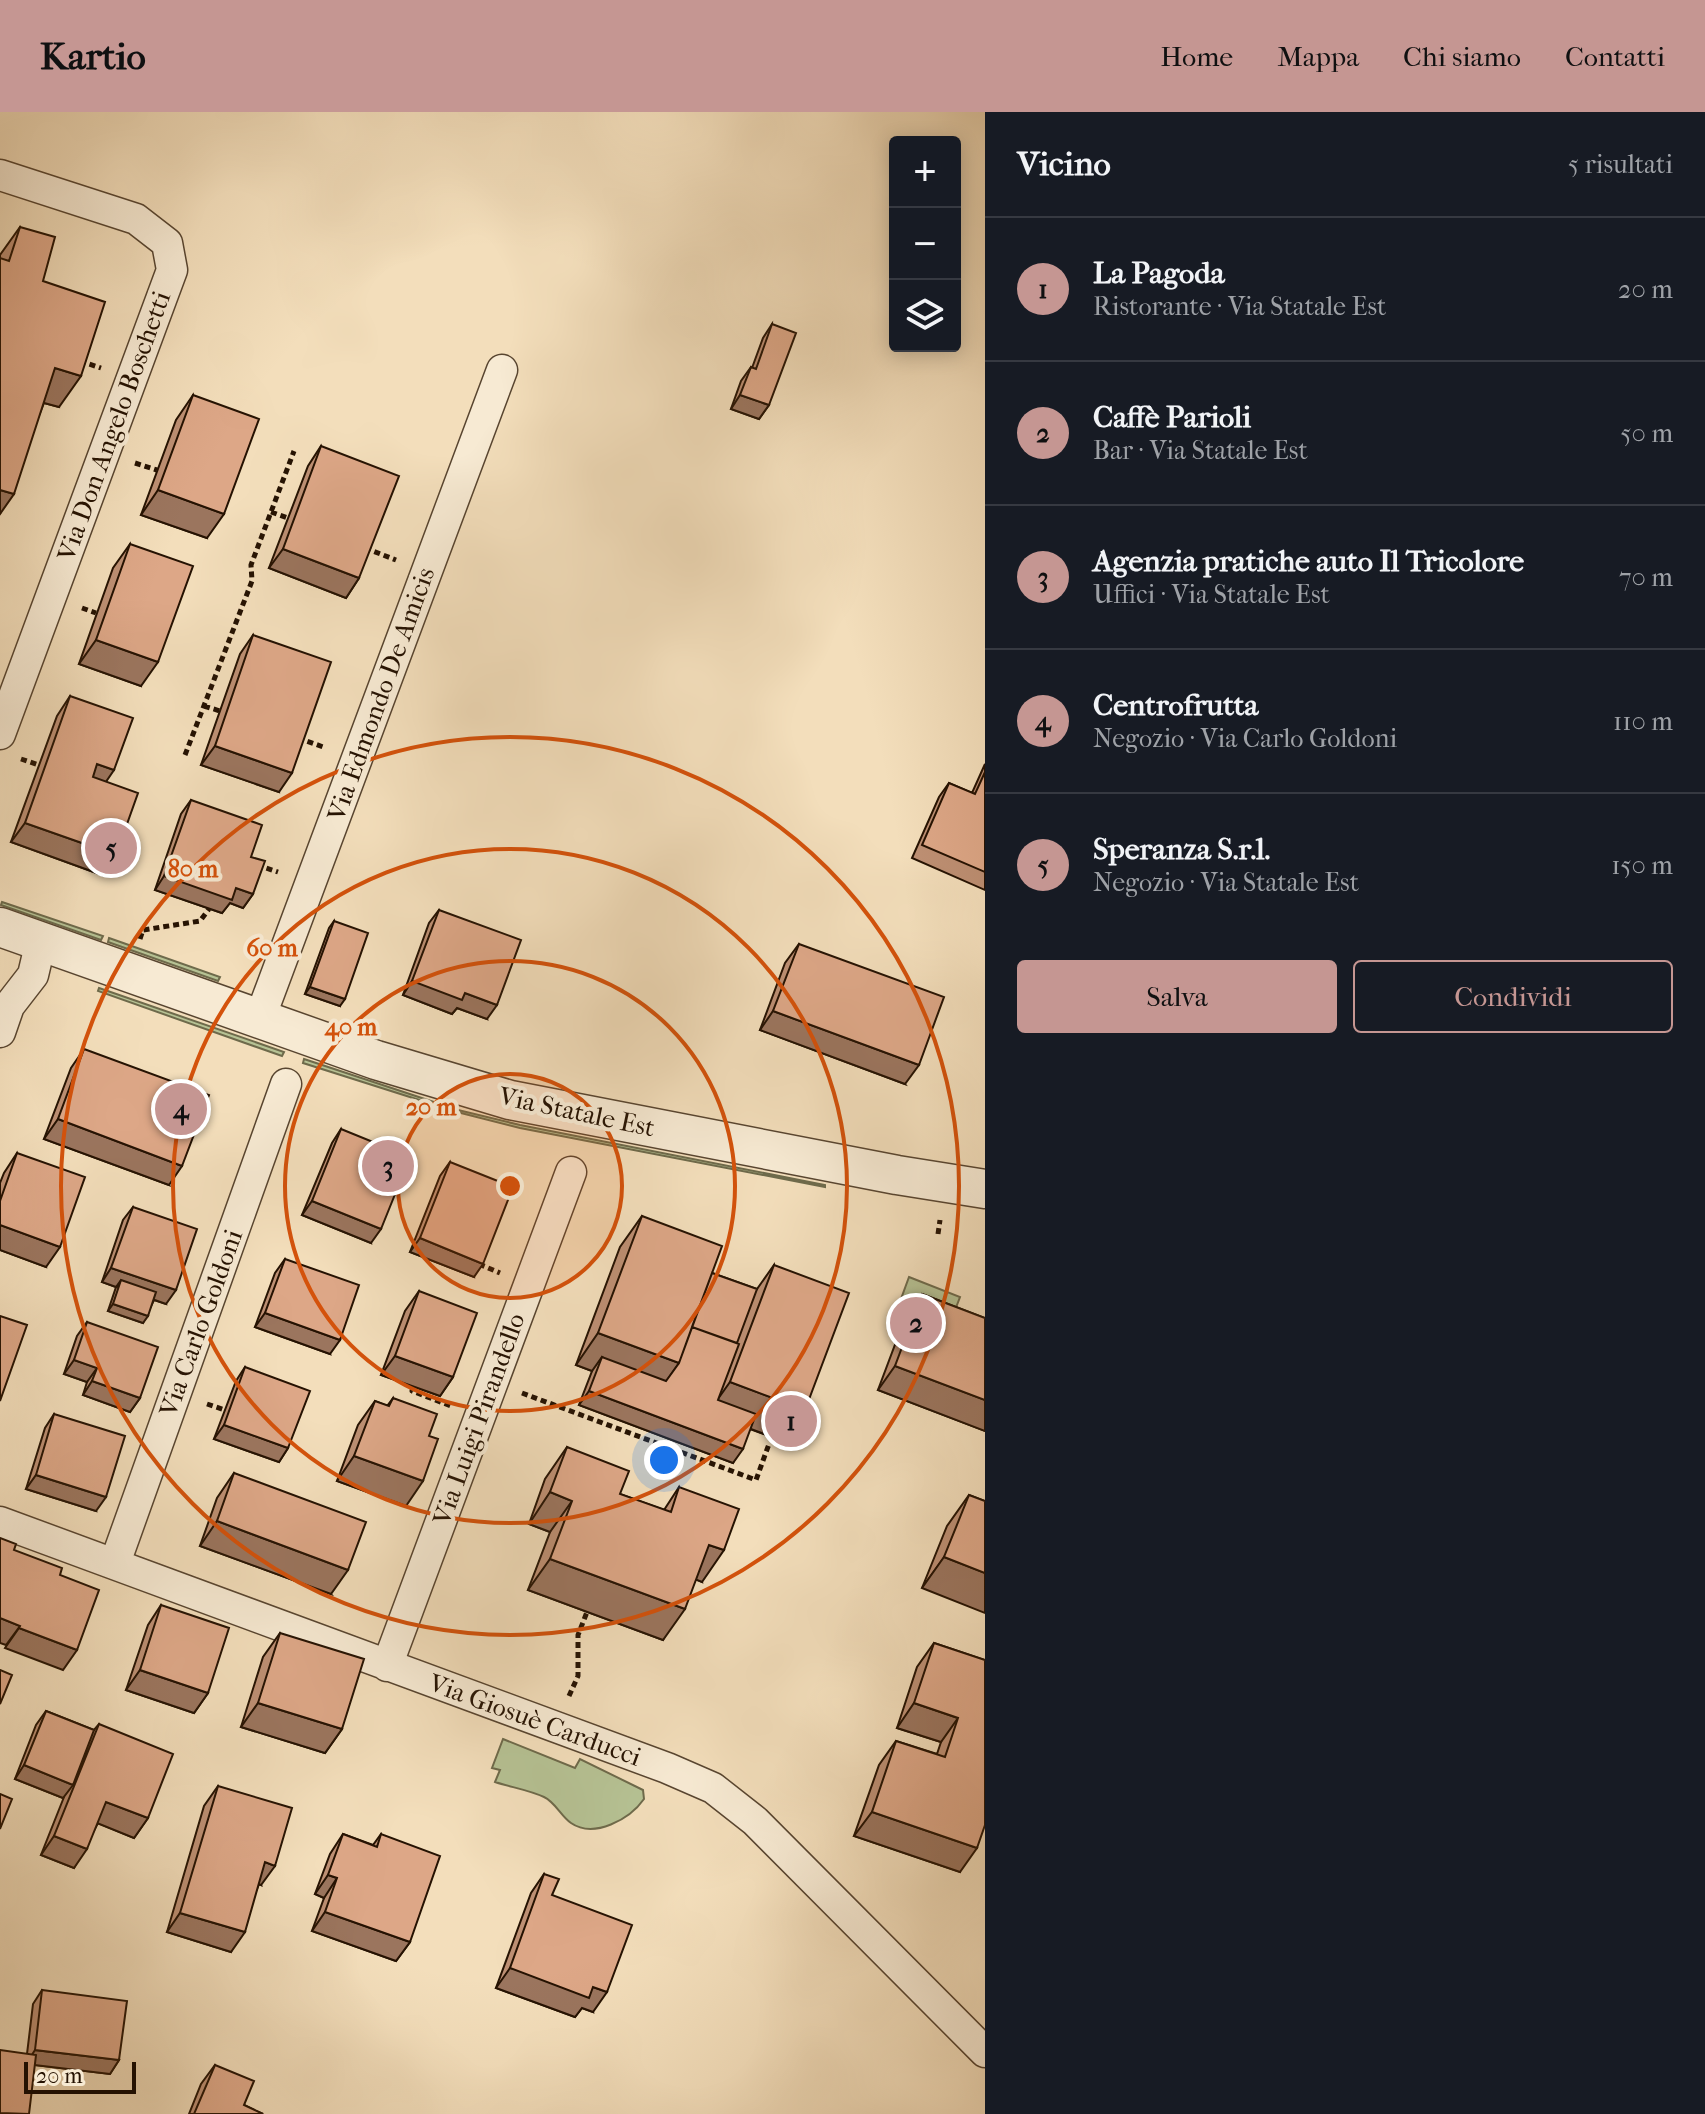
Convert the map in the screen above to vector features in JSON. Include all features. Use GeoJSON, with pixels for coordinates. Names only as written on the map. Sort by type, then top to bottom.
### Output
{"type":"FeatureCollection","features":[{"type":"Feature","properties":{"kind":"street","name":"Via Don Angelo Boschetti"},"geometry":{"type":"LineString","coordinates":[[0,175],[136,219],[167,243],[172,270],[6,745]]}},
{"type":"Feature","properties":{"kind":"street","name":"Via Edmondo De Amicis"},"geometry":{"type":"LineString","coordinates":[[260,1018],[502,370]]}},
{"type":"Feature","properties":{"kind":"street","name":"Via Statale Est"},"geometry":{"type":"LineString","coordinates":[[0,927],[376,1060],[510,1100],[897,1175],[985,1189]]}},
{"type":"Feature","properties":{"kind":"street"},"geometry":{"type":"LineString","coordinates":[[0,1032],[9,1006],[33,975],[41,941]]}},
{"type":"Feature","properties":{"kind":"street","name":"Via Carlo Goldoni"},"geometry":{"type":"LineString","coordinates":[[115,1563],[286,1084]]}},
{"type":"Feature","properties":{"kind":"street","name":"Via Luigi Pirandello"},"geometry":{"type":"LineString","coordinates":[[387,1666],[571,1172]]}},
{"type":"Feature","properties":{"kind":"street","name":"Via Giosuè Carducci"},"geometry":{"type":"LineString","coordinates":[[0,1522],[667,1768],[713,1788],[755,1821],[985,2052]]}},
{"type":"Feature","properties":{"kind":"path"},"geometry":{"type":"LineString","coordinates":[[76,359],[109,370]]}},
{"type":"Feature","properties":{"kind":"path"},"geometry":{"type":"LineString","coordinates":[[185,755],[252,581],[251,565],[294,451]]}},
{"type":"Feature","properties":{"kind":"path"},"geometry":{"type":"LineString","coordinates":[[123,458],[157,470]]}},
{"type":"Feature","properties":{"kind":"path"},"geometry":{"type":"LineString","coordinates":[[271,512],[288,518]]}},
{"type":"Feature","properties":{"kind":"path"},"geometry":{"type":"LineString","coordinates":[[204,706],[220,711]]}},
{"type":"Feature","properties":{"kind":"path"},"geometry":{"type":"LineString","coordinates":[[6,745],[39,765]]}},
{"type":"Feature","properties":{"kind":"path"},"geometry":{"type":"LineString","coordinates":[[245,861],[282,874]]}},
{"type":"Feature","properties":{"kind":"path"},"geometry":{"type":"LineString","coordinates":[[138,944],[143,930],[200,921],[209,909]]}},
{"type":"Feature","properties":{"kind":"path"},"geometry":{"type":"LineString","coordinates":[[938,1234],[941,1216]]}},
{"type":"Feature","properties":{"kind":"path"},"geometry":{"type":"LineString","coordinates":[[479,1264],[508,1277]]}},
{"type":"Feature","properties":{"kind":"path"},"geometry":{"type":"LineString","coordinates":[[413,1386],[412,1391],[459,1409]]}},
{"type":"Feature","properties":{"kind":"path"},"geometry":{"type":"LineString","coordinates":[[513,1390],[756,1480],[769,1444]]}},
{"type":"Feature","properties":{"kind":"path"},"geometry":{"type":"LineString","coordinates":[[564,1709],[578,1676],[578,1635],[587,1612]]}},
{"type":"Feature","properties":{"kind":"green space"},"geometry":{"type":"Polygon","coordinates":[[[2,902],[103,936],[101,940],[1,905],[2,902]]]}},
{"type":"Feature","properties":{"kind":"green space"},"geometry":{"type":"Polygon","coordinates":[[[109,938],[220,977],[218,981],[108,942],[109,938]]]}},
{"type":"Feature","properties":{"kind":"green space"},"geometry":{"type":"Polygon","coordinates":[[[99,988],[284,1052],[282,1056],[98,991],[99,988]]]}},
{"type":"Feature","properties":{"kind":"green space"},"geometry":{"type":"Polygon","coordinates":[[[304,1059],[458,1110],[825,1187],[520,1128],[457,1112],[303,1063],[304,1059]]]}},
{"type":"Feature","properties":{"kind":"green space"},"geometry":{"type":"Polygon","coordinates":[[[909,1277],[960,1297],[952,1318],[901,1299],[909,1277]]]}},
{"type":"Feature","properties":{"kind":"green space"},"geometry":{"type":"Polygon","coordinates":[[[503,1739],[575,1768],[580,1759],[643,1790],[644,1799],[621,1820],[601,1828],[580,1827],[567,1820],[544,1797],[495,1782],[500,1770],[492,1768],[503,1739]]]}},
{"type":"Feature","properties":{"kind":"building"},"geometry":{"type":"Polygon","coordinates":[[[20,227],[55,237],[43,281],[105,302],[81,376],[55,368],[14,494],[0,490],[0,258],[9,261],[20,227]]]}},
{"type":"Feature","properties":{"kind":"building"},"geometry":{"type":"Polygon","coordinates":[[[772,324],[796,333],[769,405],[740,395],[751,367],[756,369],[772,324]]]}},
{"type":"Feature","properties":{"kind":"building"},"geometry":{"type":"Polygon","coordinates":[[[193,395],[259,419],[224,514],[158,490],[193,395]]]}},
{"type":"Feature","properties":{"kind":"building"},"geometry":{"type":"Polygon","coordinates":[[[321,446],[399,476],[359,578],[283,549],[321,446]]]}},
{"type":"Feature","properties":{"kind":"building"},"geometry":{"type":"Polygon","coordinates":[[[130,544],[193,566],[158,662],[96,640],[130,544]]]}},
{"type":"Feature","properties":{"kind":"building"},"geometry":{"type":"Polygon","coordinates":[[[253,635],[331,662],[292,773],[215,746],[253,635]]]}},
{"type":"Feature","properties":{"kind":"building"},"geometry":{"type":"Polygon","coordinates":[[[70,696],[133,718],[114,770],[97,764],[93,777],[138,793],[116,855],[25,823],[70,696]]]}},
{"type":"Feature","properties":{"kind":"building"},"geometry":{"type":"Polygon","coordinates":[[[985,772],[985,872],[922,845],[949,783],[975,794],[985,772]]]}},
{"type":"Feature","properties":{"kind":"building"},"geometry":{"type":"Polygon","coordinates":[[[191,800],[262,825],[251,857],[265,861],[253,894],[236,888],[232,900],[164,876],[191,800]]]}},
{"type":"Feature","properties":{"kind":"building"},"geometry":{"type":"Polygon","coordinates":[[[439,910],[521,940],[497,1005],[465,993],[462,1000],[412,981],[439,910]]]}},
{"type":"Feature","properties":{"kind":"building"},"geometry":{"type":"Polygon","coordinates":[[[334,921],[368,933],[345,999],[310,987],[334,921]]]}},
{"type":"Feature","properties":{"kind":"building"},"geometry":{"type":"Polygon","coordinates":[[[799,944],[944,997],[919,1065],[773,1011],[799,944]]]}},
{"type":"Feature","properties":{"kind":"building"},"geometry":{"type":"Polygon","coordinates":[[[84,1049],[209,1095],[182,1166],[58,1119],[84,1049]]]}},
{"type":"Feature","properties":{"kind":"building"},"geometry":{"type":"Polygon","coordinates":[[[341,1129],[410,1157],[381,1229],[312,1201],[341,1129]]]}},
{"type":"Feature","properties":{"kind":"building"},"geometry":{"type":"Polygon","coordinates":[[[17,1153],[85,1177],[60,1247],[0,1225],[0,1201],[17,1153]]]}},
{"type":"Feature","properties":{"kind":"building"},"geometry":{"type":"Polygon","coordinates":[[[450,1162],[513,1187],[483,1264],[420,1238],[450,1162]]]}},
{"type":"Feature","properties":{"kind":"building"},"geometry":{"type":"Polygon","coordinates":[[[133,1207],[197,1229],[176,1290],[111,1268],[133,1207]]]}},
{"type":"Feature","properties":{"kind":"building"},"geometry":{"type":"Polygon","coordinates":[[[642,1216],[722,1246],[679,1363],[598,1333],[642,1216]]]}},
{"type":"Feature","properties":{"kind":"building"},"geometry":{"type":"Polygon","coordinates":[[[285,1259],[359,1285],[340,1340],[265,1313],[285,1259]]]}},
{"type":"Feature","properties":{"kind":"building"},"geometry":{"type":"Polygon","coordinates":[[[774,1265],[849,1293],[805,1410],[730,1382],[774,1265]]]}},
{"type":"Feature","properties":{"kind":"building"},"geometry":{"type":"Polygon","coordinates":[[[712,1273],[757,1289],[737,1343],[692,1327],[712,1273]]]}},
{"type":"Feature","properties":{"kind":"building"},"geometry":{"type":"Polygon","coordinates":[[[121,1280],[156,1292],[148,1316],[113,1304],[121,1280]]]}},
{"type":"Feature","properties":{"kind":"building"},"geometry":{"type":"Polygon","coordinates":[[[419,1291],[477,1313],[453,1377],[395,1356],[419,1291]]]}},
{"type":"Feature","properties":{"kind":"building"},"geometry":{"type":"Polygon","coordinates":[[[922,1294],[985,1318],[985,1400],[895,1366],[922,1294]]]}},
{"type":"Feature","properties":{"kind":"building"},"geometry":{"type":"Polygon","coordinates":[[[0,1316],[27,1325],[0,1401],[0,1316]]]}},
{"type":"Feature","properties":{"kind":"building"},"geometry":{"type":"Polygon","coordinates":[[[87,1322],[158,1347],[140,1398],[92,1381],[97,1368],[74,1360],[87,1322]]]}},
{"type":"Feature","properties":{"kind":"building"},"geometry":{"type":"Polygon","coordinates":[[[692,1327],[739,1344],[718,1400],[756,1414],[743,1449],[589,1391],[602,1357],[666,1381],[679,1363],[692,1327]]]}},
{"type":"Feature","properties":{"kind":"building"},"geometry":{"type":"Polygon","coordinates":[[[245,1367],[310,1391],[288,1448],[224,1425],[245,1367]]]}},
{"type":"Feature","properties":{"kind":"building"},"geometry":{"type":"Polygon","coordinates":[[[393,1398],[437,1414],[429,1436],[438,1439],[423,1481],[354,1456],[375,1401],[389,1406],[393,1398]]]}},
{"type":"Feature","properties":{"kind":"building"},"geometry":{"type":"Polygon","coordinates":[[[54,1414],[125,1436],[106,1497],[36,1475],[54,1414]]]}},
{"type":"Feature","properties":{"kind":"building"},"geometry":{"type":"Polygon","coordinates":[[[567,1447],[629,1471],[620,1494],[671,1512],[679,1487],[739,1509],[724,1550],[709,1545],[685,1609],[550,1559],[572,1501],[550,1492],[567,1447]]]}},
{"type":"Feature","properties":{"kind":"building"},"geometry":{"type":"Polygon","coordinates":[[[234,1473],[366,1522],[348,1570],[217,1521],[234,1473]]]}},
{"type":"Feature","properties":{"kind":"building"},"geometry":{"type":"Polygon","coordinates":[[[969,1495],[985,1501],[985,1573],[944,1557],[969,1495]]]}},
{"type":"Feature","properties":{"kind":"building"},"geometry":{"type":"Polygon","coordinates":[[[0,1538],[16,1544],[14,1550],[62,1568],[60,1575],[99,1590],[77,1650],[0,1618],[0,1538]]]}},
{"type":"Feature","properties":{"kind":"building"},"geometry":{"type":"Polygon","coordinates":[[[161,1605],[229,1628],[208,1693],[140,1670],[161,1605]]]}},
{"type":"Feature","properties":{"kind":"building"},"geometry":{"type":"Polygon","coordinates":[[[280,1633],[364,1659],[342,1729],[258,1703],[280,1633]]]}},
{"type":"Feature","properties":{"kind":"building"},"geometry":{"type":"Polygon","coordinates":[[[934,1643],[985,1660],[985,1825],[977,1848],[872,1812],[896,1741],[945,1757],[958,1718],[914,1703],[934,1643]]]}},
{"type":"Feature","properties":{"kind":"building"},"geometry":{"type":"Polygon","coordinates":[[[0,1670],[12,1675],[0,1704],[0,1670]]]}},
{"type":"Feature","properties":{"kind":"building"},"geometry":{"type":"Polygon","coordinates":[[[46,1711],[94,1730],[73,1785],[24,1765],[46,1711]]]}},
{"type":"Feature","properties":{"kind":"building"},"geometry":{"type":"Polygon","coordinates":[[[99,1724],[173,1754],[148,1818],[106,1802],[87,1849],[54,1836],[99,1724]]]}},
{"type":"Feature","properties":{"kind":"building"},"geometry":{"type":"Polygon","coordinates":[[[218,1786],[292,1808],[275,1866],[265,1862],[245,1932],[180,1913],[218,1786]]]}},
{"type":"Feature","properties":{"kind":"building"},"geometry":{"type":"Polygon","coordinates":[[[0,1794],[12,1799],[0,1829],[0,1794]]]}},
{"type":"Feature","properties":{"kind":"building"},"geometry":{"type":"Polygon","coordinates":[[[343,1834],[377,1847],[381,1834],[440,1856],[410,1942],[325,1912],[337,1878],[328,1875],[343,1834]]]}},
{"type":"Feature","properties":{"kind":"building"},"geometry":{"type":"Polygon","coordinates":[[[544,1874],[559,1879],[552,1895],[632,1925],[607,1992],[593,1987],[589,1998],[510,1968],[544,1874]]]}},
{"type":"Feature","properties":{"kind":"building"},"geometry":{"type":"Polygon","coordinates":[[[42,1990],[127,2001],[119,2060],[35,2050],[42,1990]]]}},
{"type":"Feature","properties":{"kind":"building"},"geometry":{"type":"Polygon","coordinates":[[[0,2050],[36,2055],[29,2114],[0,2113],[0,2050]]]}},
{"type":"Feature","properties":{"kind":"building"},"geometry":{"type":"Polygon","coordinates":[[[215,2065],[254,2081],[244,2105],[263,2114],[194,2114],[215,2065]]]}},
{"type":"Feature","properties":{"kind":"place","name":"Speranza S.r.l."},"geometry":{"type":"Point","coordinates":[111,848]}},
{"type":"Feature","properties":{"kind":"place","name":"Centrofrutta"},"geometry":{"type":"Point","coordinates":[181,1109]}},
{"type":"Feature","properties":{"kind":"place","name":"Agenzia pratiche auto Il Tricolore"},"geometry":{"type":"Point","coordinates":[388,1166]}},
{"type":"Feature","properties":{"kind":"place","name":"Caffè Parioli"},"geometry":{"type":"Point","coordinates":[916,1323]}},
{"type":"Feature","properties":{"kind":"place","name":"La Pagoda"},"geometry":{"type":"Point","coordinates":[791,1421]}}]}
